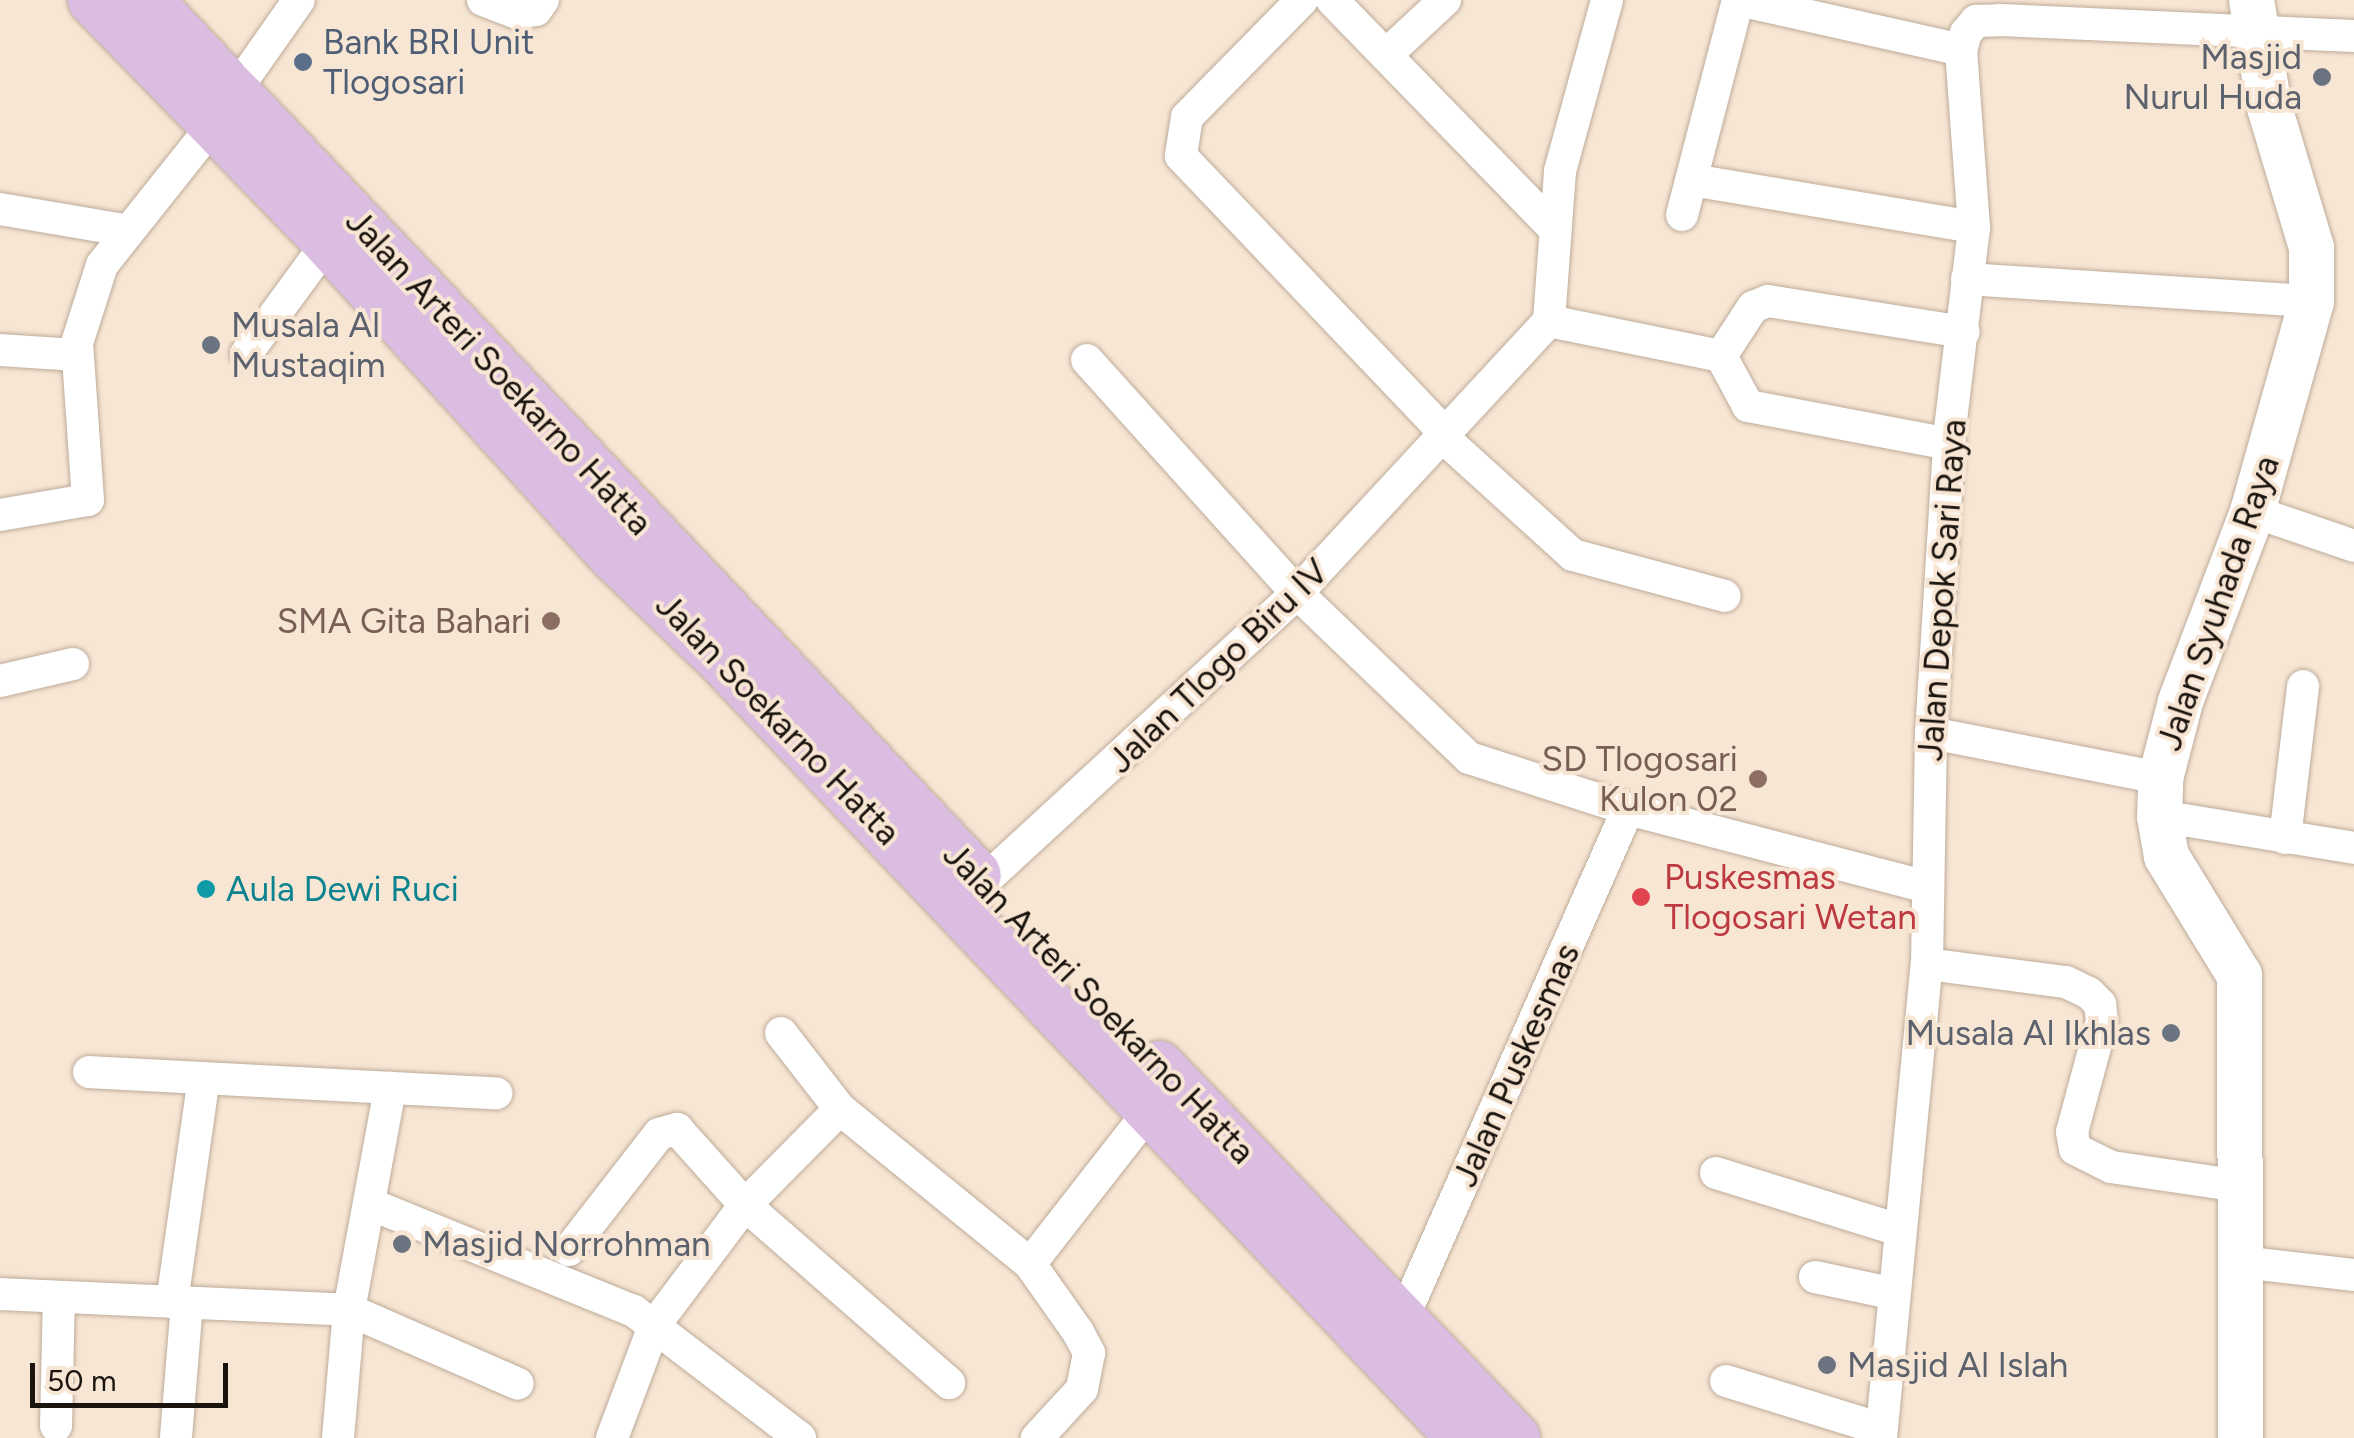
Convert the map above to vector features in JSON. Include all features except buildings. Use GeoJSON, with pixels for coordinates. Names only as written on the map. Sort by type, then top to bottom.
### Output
{"type":"FeatureCollection","features":[{"type":"Feature","properties":{"kind":"main road","name":"Jalan Soekarno Hatta"},"geometry":{"type":"LineString","coordinates":[[92,0],[224,108],[328,242],[501,405],[1164,1096],[1462,1438]]}},
{"type":"Feature","properties":{"kind":"main road","name":"Jalan Arteri Soekarno Hatta"},"geometry":{"type":"LineString","coordinates":[[148,0],[224,108],[501,405],[983,882],[1164,1096],[1402,1320],[1515,1438]]}},
{"type":"Feature","properties":{"kind":"street"},"geometry":{"type":"LineString","coordinates":[[0,516],[88,500],[78,356],[102,265],[124,230],[224,108],[299,0]]}},
{"type":"Feature","properties":{"kind":"street"},"geometry":{"type":"LineString","coordinates":[[483,0],[517,13],[536,10],[543,0]]}},
{"type":"Feature","properties":{"kind":"street"},"geometry":{"type":"LineString","coordinates":[[1302,0],[1242,56],[1181,129],[1181,156],[1447,439],[1574,555],[1724,596]]}},
{"type":"Feature","properties":{"kind":"street"},"geometry":{"type":"LineString","coordinates":[[1332,0],[1554,228]]}},
{"type":"Feature","properties":{"kind":"street"},"geometry":{"type":"LineString","coordinates":[[1386,55],[1445,0]]}},
{"type":"Feature","properties":{"kind":"street"},"geometry":{"type":"LineString","coordinates":[[1607,0],[1560,171],[1550,321],[1721,356]]}},
{"type":"Feature","properties":{"kind":"street"},"geometry":{"type":"LineString","coordinates":[[1682,215],[1738,0],[1839,13],[1961,50],[1976,22],[2034,11],[2251,14],[2354,36]]}},
{"type":"Feature","properties":{"kind":"street","name":"Jalan Syuhada Raya"},"geometry":{"type":"LineString","coordinates":[[2240,1438],[2239,975],[2166,856],[2160,797],[2180,701],[2252,512],[2312,302],[2310,247],[2251,14]]}},
{"type":"Feature","properties":{"kind":"street","name":"Jalan Depok Sari Raya"},"geometry":{"type":"LineString","coordinates":[[1881,1434],[1896,1229],[1927,964],[1931,733],[1949,444],[1974,227],[1961,50]]}},
{"type":"Feature","properties":{"kind":"street"},"geometry":{"type":"LineString","coordinates":[[1692,180],[1974,227]]}},
{"type":"Feature","properties":{"kind":"street"},"geometry":{"type":"LineString","coordinates":[[0,209],[124,230]]}},
{"type":"Feature","properties":{"kind":"street"},"geometry":{"type":"LineString","coordinates":[[246,354],[328,242]]}},
{"type":"Feature","properties":{"kind":"street"},"geometry":{"type":"LineString","coordinates":[[1967,279],[2312,302]]}},
{"type":"Feature","properties":{"kind":"street"},"geometry":{"type":"LineString","coordinates":[[1721,356],[1754,307],[1768,302],[1964,332]]}},
{"type":"Feature","properties":{"kind":"street","name":"Jalan Tlogo Biru IV"},"geometry":{"type":"LineString","coordinates":[[983,882],[1297,594],[1447,439],[1550,321]]}},
{"type":"Feature","properties":{"kind":"street"},"geometry":{"type":"LineString","coordinates":[[0,350],[78,356]]}},
{"type":"Feature","properties":{"kind":"street"},"geometry":{"type":"LineString","coordinates":[[1721,356],[1748,406],[1949,444]]}},
{"type":"Feature","properties":{"kind":"street"},"geometry":{"type":"LineString","coordinates":[[1087,360],[1297,594],[1469,758],[1628,809],[1928,887]]}},
{"type":"Feature","properties":{"kind":"street"},"geometry":{"type":"LineString","coordinates":[[2252,512],[2354,546]]}},
{"type":"Feature","properties":{"kind":"street"},"geometry":{"type":"LineString","coordinates":[[0,681],[73,664]]}},
{"type":"Feature","properties":{"kind":"street"},"geometry":{"type":"LineString","coordinates":[[2285,838],[2303,686]]}},
{"type":"Feature","properties":{"kind":"street"},"geometry":{"type":"LineString","coordinates":[[1931,733],[2160,797],[2285,838],[2354,848]]}},
{"type":"Feature","properties":{"kind":"street","name":"Jalan Puskesmas"},"geometry":{"type":"LineString","coordinates":[[1402,1320],[1628,809]]}},
{"type":"Feature","properties":{"kind":"street"},"geometry":{"type":"LineString","coordinates":[[1927,964],[2066,982],[2090,993],[2100,1004],[2102,1021],[2072,1132],[2074,1149],[2111,1167],[2239,1186]]}},
{"type":"Feature","properties":{"kind":"street"},"geometry":{"type":"LineString","coordinates":[[781,1034],[840,1109],[1030,1264],[1089,1353],[1082,1388],[1049,1435]]}},
{"type":"Feature","properties":{"kind":"street"},"geometry":{"type":"LineString","coordinates":[[89,1072],[496,1093]]}},
{"type":"Feature","properties":{"kind":"street"},"geometry":{"type":"LineString","coordinates":[[176,1437],[179,1302],[204,1078]]}},
{"type":"Feature","properties":{"kind":"street"},"geometry":{"type":"LineString","coordinates":[[338,1438],[348,1310],[390,1088]]}},
{"type":"Feature","properties":{"kind":"street"},"geometry":{"type":"LineString","coordinates":[[1030,1264],[1164,1096]]}},
{"type":"Feature","properties":{"kind":"street"},"geometry":{"type":"LineString","coordinates":[[612,1438],[654,1326],[745,1205],[840,1109]]}},
{"type":"Feature","properties":{"kind":"street"},"geometry":{"type":"LineString","coordinates":[[569,1250],[667,1130],[677,1128],[745,1205],[949,1383]]}},
{"type":"Feature","properties":{"kind":"street"},"geometry":{"type":"LineString","coordinates":[[1716,1173],[1896,1229]]}},
{"type":"Feature","properties":{"kind":"street"},"geometry":{"type":"LineString","coordinates":[[370,1204],[616,1304],[654,1326],[800,1438]]}},
{"type":"Feature","properties":{"kind":"street"},"geometry":{"type":"LineString","coordinates":[[2241,1262],[2354,1275]]}},
{"type":"Feature","properties":{"kind":"street"},"geometry":{"type":"LineString","coordinates":[[1815,1277],[1890,1292]]}},
{"type":"Feature","properties":{"kind":"street"},"geometry":{"type":"LineString","coordinates":[[0,1294],[348,1310],[518,1384]]}},
{"type":"Feature","properties":{"kind":"street"},"geometry":{"type":"LineString","coordinates":[[56,1426],[60,1297]]}},
{"type":"Feature","properties":{"kind":"street"},"geometry":{"type":"LineString","coordinates":[[1726,1381],[1881,1434]]}},
{"type":"Feature","properties":{"kind":"place","name":"Bank BRI Unit Tlogosari"},"geometry":{"type":"Point","coordinates":[303,62]}},
{"type":"Feature","properties":{"kind":"place","name":"Masjid Nurul Huda"},"geometry":{"type":"Point","coordinates":[2322,77]}},
{"type":"Feature","properties":{"kind":"place","name":"Musala Al Mustaqim"},"geometry":{"type":"Point","coordinates":[211,345]}},
{"type":"Feature","properties":{"kind":"place","name":"SMA Gita Bahari"},"geometry":{"type":"Point","coordinates":[551,621]}},
{"type":"Feature","properties":{"kind":"place","name":"SD Tlogosari Kulon 02"},"geometry":{"type":"Point","coordinates":[1758,779]}},
{"type":"Feature","properties":{"kind":"place","name":"Aula Dewi Ruci"},"geometry":{"type":"Point","coordinates":[206,889]}},
{"type":"Feature","properties":{"kind":"place","name":"Puskesmas Tlogosari Wetan"},"geometry":{"type":"Point","coordinates":[1641,897]}},
{"type":"Feature","properties":{"kind":"place","name":"Musala Al Ikhlas"},"geometry":{"type":"Point","coordinates":[2171,1033]}},
{"type":"Feature","properties":{"kind":"place","name":"Masjid Norrohman"},"geometry":{"type":"Point","coordinates":[402,1244]}},
{"type":"Feature","properties":{"kind":"place","name":"Masjid Al Islah"},"geometry":{"type":"Point","coordinates":[1827,1365]}}]}
